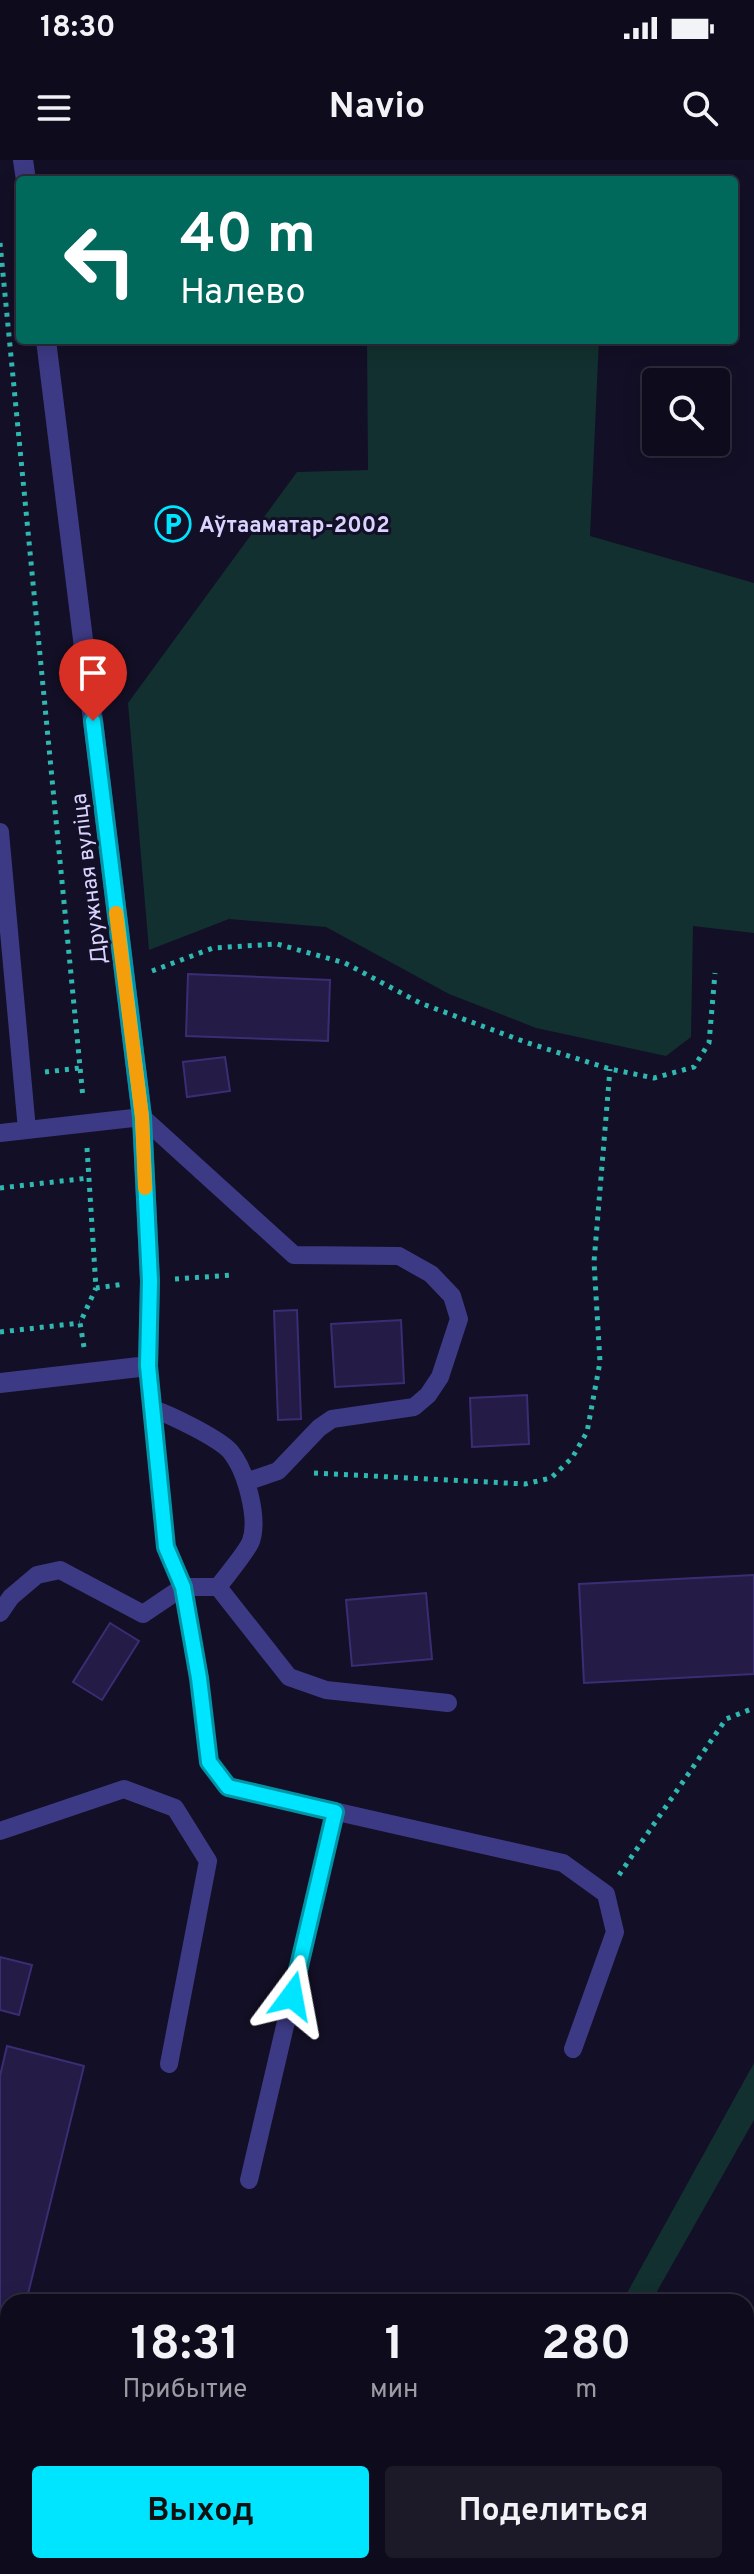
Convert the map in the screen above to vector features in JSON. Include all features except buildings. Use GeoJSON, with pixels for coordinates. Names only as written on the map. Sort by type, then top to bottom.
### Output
{"type":"FeatureCollection","features":[{"type":"Feature","properties":{"kind":"street","name":"Дружная вуліца"},"geometry":{"type":"LineString","coordinates":[[46,344],[142,1117],[150,1281],[148,1366]]}},
{"type":"Feature","properties":{"kind":"street"},"geometry":{"type":"LineString","coordinates":[[0,1383],[148,1366]]}},
{"type":"Feature","properties":{"kind":"lane"},"geometry":{"type":"LineString","coordinates":[[0,832],[27,1130]]}},
{"type":"Feature","properties":{"kind":"lane"},"geometry":{"type":"LineString","coordinates":[[0,1133],[142,1117],[294,1255],[399,1256],[431,1274],[452,1296],[459,1319],[440,1377],[428,1395],[414,1407],[332,1419],[319,1428],[278,1471],[246,1482]]}},
{"type":"Feature","properties":{"kind":"lane"},"geometry":{"type":"LineString","coordinates":[[148,1366],[166,1547],[183,1587],[199,1678],[209,1762],[228,1787],[563,1863],[606,1894],[615,1932],[573,2049]]}},
{"type":"Feature","properties":{"kind":"lane"},"geometry":{"type":"LineString","coordinates":[[153,1409],[174,1416],[229,1451],[246,1482],[253,1510],[251,1541],[218,1587]]}},
{"type":"Feature","properties":{"kind":"lane"},"geometry":{"type":"LineString","coordinates":[[0,1613],[11,1597],[37,1575],[60,1570],[143,1614],[183,1587],[218,1587]]}},
{"type":"Feature","properties":{"kind":"lane"},"geometry":{"type":"LineString","coordinates":[[218,1587],[289,1677],[326,1690],[448,1703]]}},
{"type":"Feature","properties":{"kind":"lane"},"geometry":{"type":"LineString","coordinates":[[0,1831],[124,1789],[175,1808],[208,1861],[169,2064]]}},
{"type":"Feature","properties":{"kind":"lane"},"geometry":{"type":"LineString","coordinates":[[249,2180],[335,1812]]}},
{"type":"Feature","properties":{"kind":"path"},"geometry":{"type":"LineString","coordinates":[[0,243],[85,1123],[96,1288],[233,1275]]}},
{"type":"Feature","properties":{"kind":"path"},"geometry":{"type":"LineString","coordinates":[[125,981],[213,948],[277,944],[345,963],[420,1003],[528,1043],[610,1069],[654,1078],[694,1067],[709,1043],[715,973]]}},
{"type":"Feature","properties":{"kind":"path"},"geometry":{"type":"LineString","coordinates":[[278,1471],[525,1484],[551,1478],[572,1458],[587,1432],[600,1362],[594,1262],[610,1069]]}},
{"type":"Feature","properties":{"kind":"path"},"geometry":{"type":"LineString","coordinates":[[0,1188],[89,1178]]}},
{"type":"Feature","properties":{"kind":"path"},"geometry":{"type":"LineString","coordinates":[[0,1332],[80,1323]]}},
{"type":"Feature","properties":{"kind":"path"},"geometry":{"type":"LineString","coordinates":[[606,1894],[726,1719],[754,1708]]}},
{"type":"Feature","properties":{"kind":"green space"},"geometry":{"type":"Polygon","coordinates":[[[367,344],[599,344],[590,536],[754,583],[754,933],[693,926],[691,1037],[666,1056],[536,1028],[449,994],[326,927],[229,919],[149,950],[128,703],[297,472],[368,470],[367,344]]]}},
{"type":"Feature","properties":{"kind":"green space"},"geometry":{"type":"Polygon","coordinates":[[[754,2063],[754,2120],[656,2294],[626,2294],[754,2063]]]}},
{"type":"Feature","properties":{"kind":"slow traffic"},"geometry":{"type":"LineString","coordinates":[[116,913],[142,1117],[145,1188]]}},
{"type":"Feature","properties":{"kind":"place","name":"Аўтааматар-2002"},"geometry":{"type":"Point","coordinates":[173,524]}},
{"type":"Feature","properties":{"kind":"route"},"geometry":{"type":"LineString","coordinates":[[93,721],[142,1117],[150,1281],[148,1366],[166,1547],[183,1587],[199,1678],[209,1762],[228,1787],[335,1812],[292,1996]]}}]}
